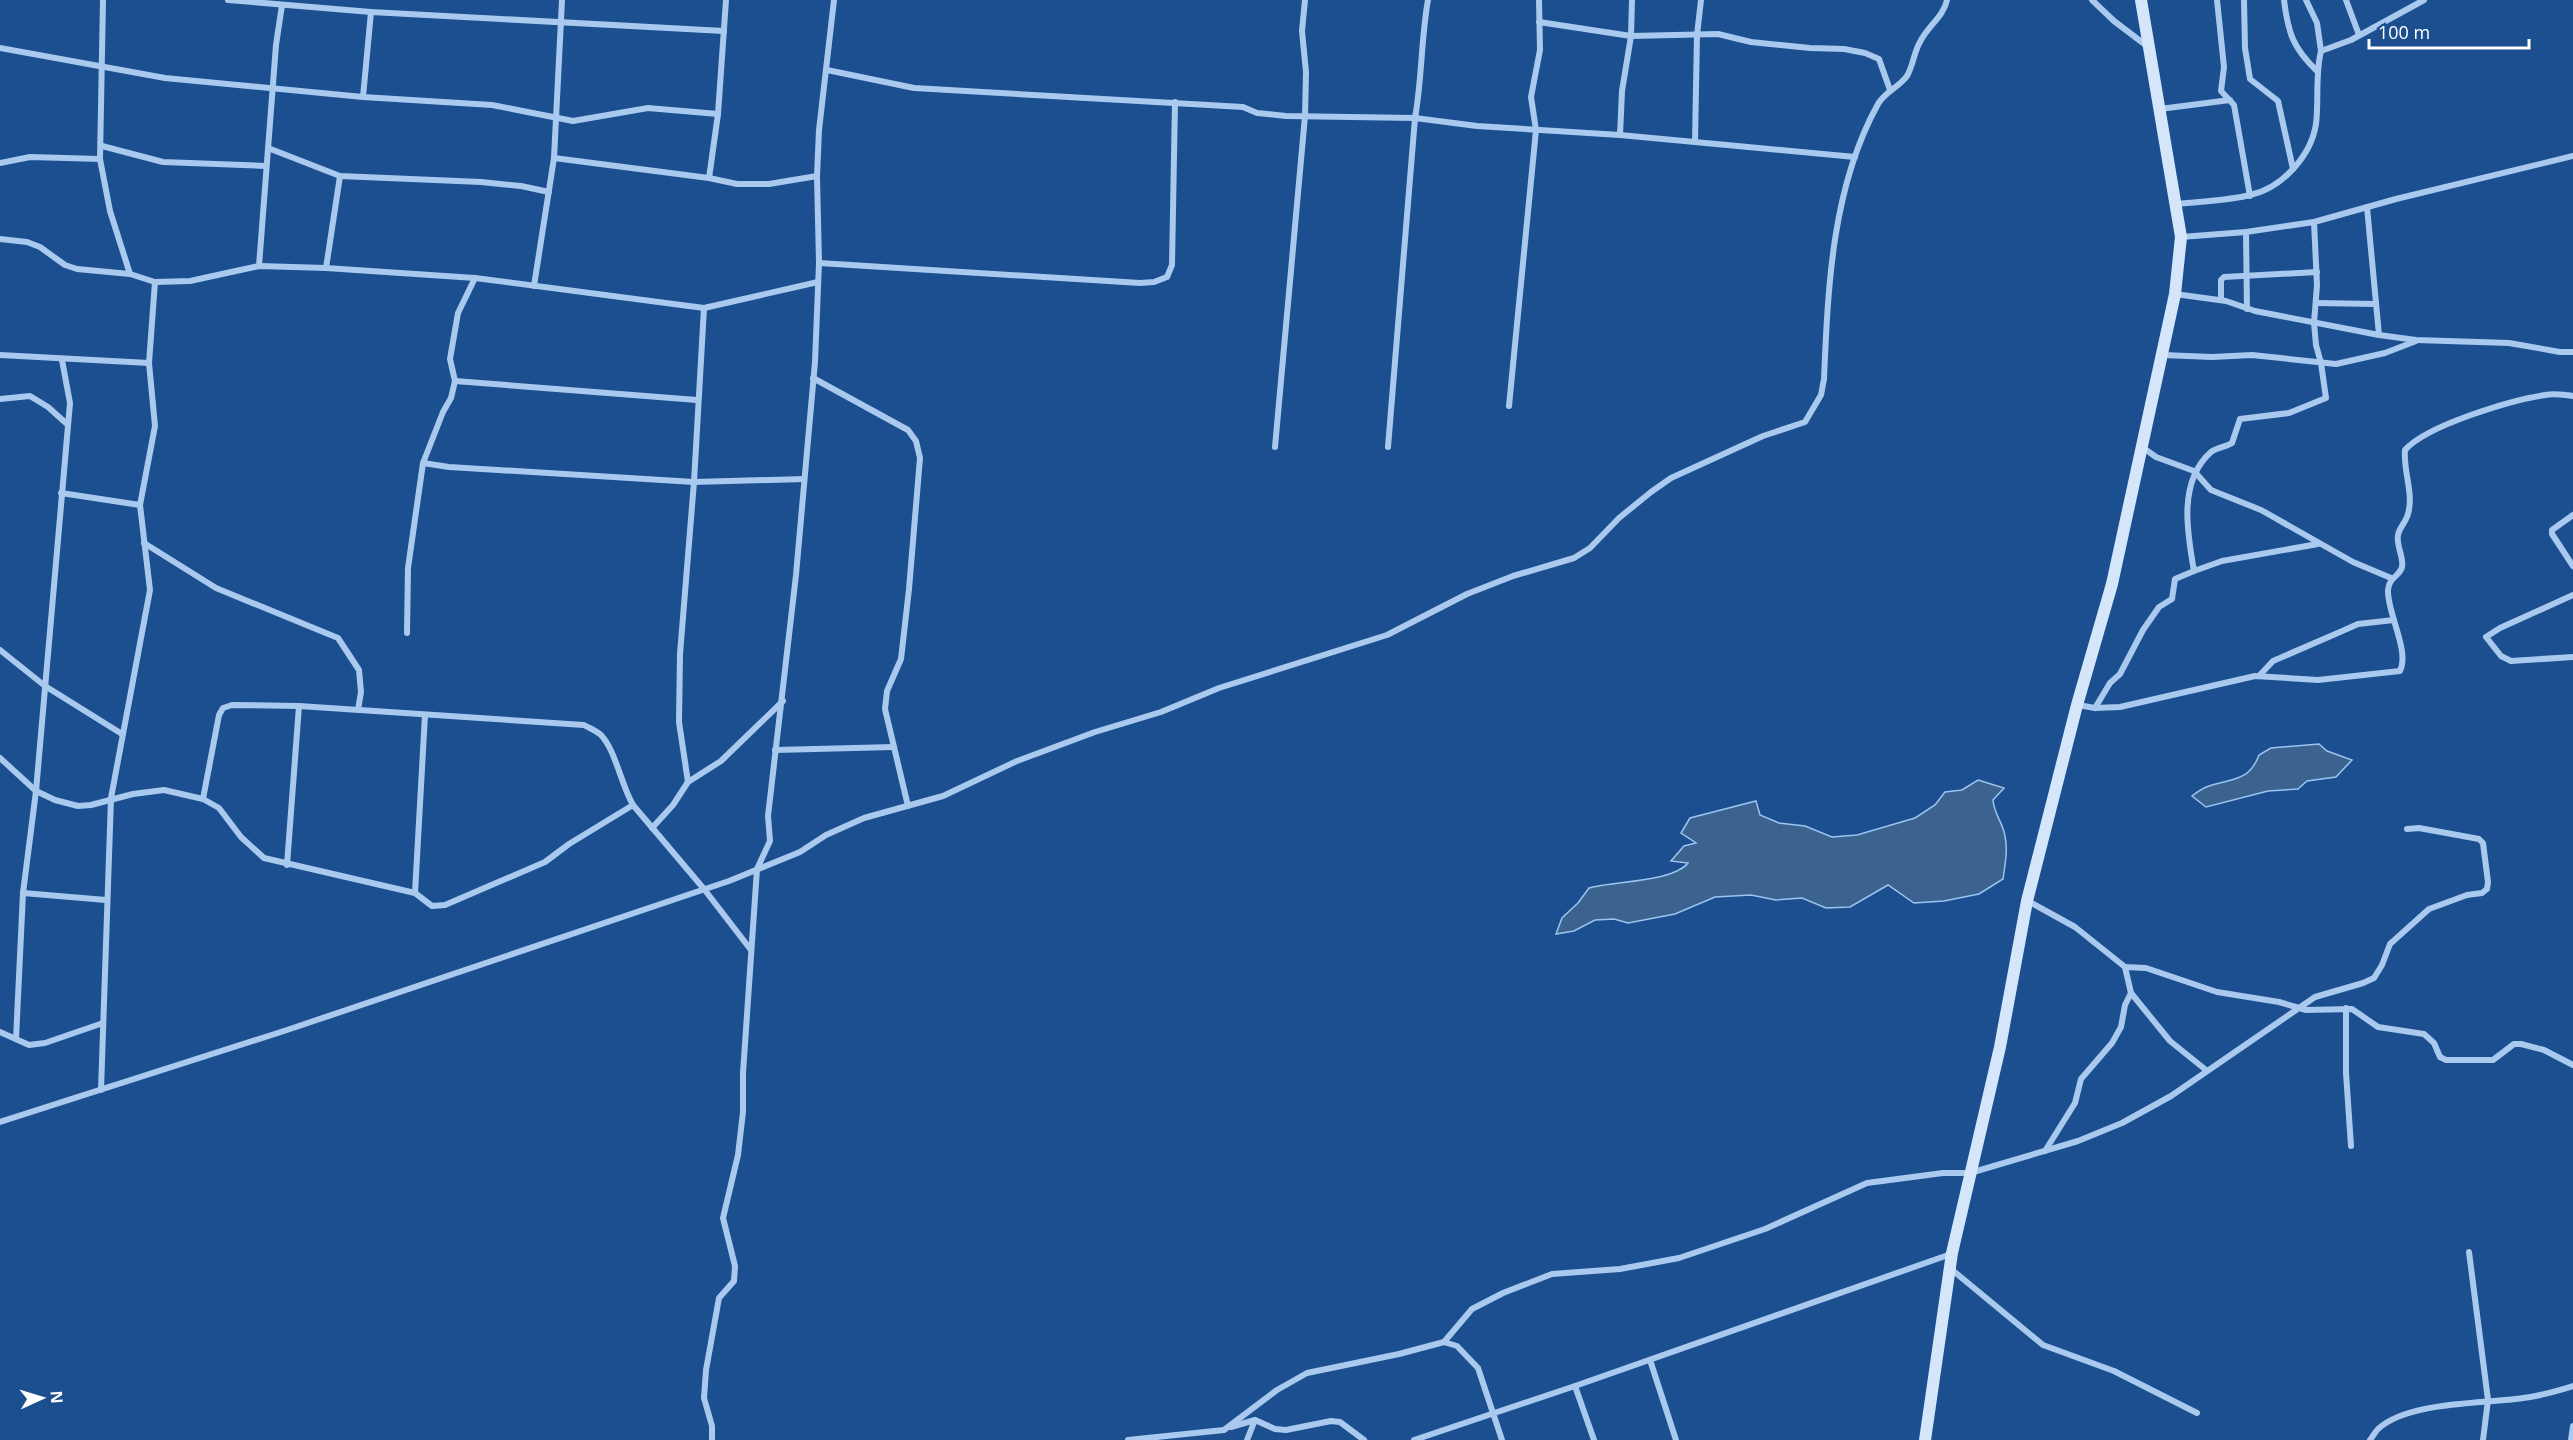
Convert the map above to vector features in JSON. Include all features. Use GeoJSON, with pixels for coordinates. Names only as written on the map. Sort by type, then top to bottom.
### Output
{"type":"FeatureCollection","features":[{"type":"Feature","properties":{"kind":"street"},"geometry":{"type":"LineString","coordinates":[[103,0],[100,159],[110,211],[130,274]]}},
{"type":"Feature","properties":{"kind":"street"},"geometry":{"type":"LineString","coordinates":[[228,0],[371,12],[724,32]]}},
{"type":"Feature","properties":{"kind":"street"},"geometry":{"type":"LineString","coordinates":[[534,286],[554,158],[562,0]]}},
{"type":"Feature","properties":{"kind":"street"},"geometry":{"type":"LineString","coordinates":[[709,178],[718,114],[726,0]]}},
{"type":"Feature","properties":{"kind":"street"},"geometry":{"type":"LineString","coordinates":[[712,1440],[712,1426],[704,1398],[706,1370],[719,1298],[734,1281],[735,1266],[723,1218],[741,1133],[757,869],[771,841],[768,816],[783,700],[804,479],[813,378],[819,263],[817,176],[819,130],[834,0]]}},
{"type":"Feature","properties":{"kind":"street"},"geometry":{"type":"LineString","coordinates":[[1275,447],[1305,117],[1306,72],[1302,31],[1305,0]]}},
{"type":"Feature","properties":{"kind":"street"},"geometry":{"type":"LineString","coordinates":[[1388,447],[1415,118],[1420,92],[1422,36],[1428,0]]}},
{"type":"Feature","properties":{"kind":"street"},"geometry":{"type":"LineString","coordinates":[[1509,406],[1536,130],[1532,97],[1540,58],[1539,0]]}},
{"type":"Feature","properties":{"kind":"street"},"geometry":{"type":"LineString","coordinates":[[1620,135],[1622,91],[1631,36],[1632,0]]}},
{"type":"Feature","properties":{"kind":"street"},"geometry":{"type":"LineString","coordinates":[[1695,142],[1697,34],[1701,0]]}},
{"type":"Feature","properties":{"kind":"street"},"geometry":{"type":"LineString","coordinates":[[0,1122],[704,889],[800,852],[826,835],[864,818],[943,796],[1017,761],[1095,732],[1161,712],[1219,688],[1387,635],[1467,594],[1513,576],[1574,558],[1590,548],[1619,518],[1671,478],[1722,454],[1805,422],[1821,396],[1830,275],[1841,205],[1855,157],[1879,102],[1908,74],[1920,42],[1944,9],[1947,0]]}},
{"type":"Feature","properties":{"kind":"street"},"geometry":{"type":"LineString","coordinates":[[2092,0],[2114,21],[2150,48]]}},
{"type":"Feature","properties":{"kind":"street"},"geometry":{"type":"LineString","coordinates":[[1925,1440],[1952,1253],[2000,1047],[2027,901],[2077,705],[2112,584],[2175,294],[2181,237],[2141,0]]}},
{"type":"Feature","properties":{"kind":"street"},"geometry":{"type":"LineString","coordinates":[[2217,0],[2224,67],[2221,91],[2234,105],[2250,196]]}},
{"type":"Feature","properties":{"kind":"street"},"geometry":{"type":"LineString","coordinates":[[2244,0],[2250,79],[2278,101],[2293,169]]}},
{"type":"Feature","properties":{"kind":"street"},"geometry":{"type":"LineString","coordinates":[[2284,0],[2295,45],[2299,53],[2317,71]]}},
{"type":"Feature","properties":{"kind":"street"},"geometry":{"type":"LineString","coordinates":[[2177,204],[2250,196],[2271,186],[2299,162],[2315,128],[2317,71],[2321,51],[2317,22],[2306,0]]}},
{"type":"Feature","properties":{"kind":"street"},"geometry":{"type":"LineString","coordinates":[[2346,0],[2359,35]]}},
{"type":"Feature","properties":{"kind":"street"},"geometry":{"type":"LineString","coordinates":[[2321,51],[2359,35],[2424,0]]}},
{"type":"Feature","properties":{"kind":"street"},"geometry":{"type":"LineString","coordinates":[[259,267],[276,45],[287,4]]}},
{"type":"Feature","properties":{"kind":"street"},"geometry":{"type":"LineString","coordinates":[[363,97],[371,12]]}},
{"type":"Feature","properties":{"kind":"street"},"geometry":{"type":"LineString","coordinates":[[1539,21],[1631,36],[1718,34],[1751,42],[1865,53],[1879,59],[1890,90]]}},
{"type":"Feature","properties":{"kind":"street"},"geometry":{"type":"LineString","coordinates":[[0,48],[165,78],[363,97],[492,105],[573,121],[648,108],[718,114]]}},
{"type":"Feature","properties":{"kind":"street"},"geometry":{"type":"LineString","coordinates":[[827,70],[914,88],[1243,107],[1257,112],[1305,117],[1415,118],[1855,157]]}},
{"type":"Feature","properties":{"kind":"street"},"geometry":{"type":"LineString","coordinates":[[2160,109],[2231,100]]}},
{"type":"Feature","properties":{"kind":"street"},"geometry":{"type":"LineString","coordinates":[[819,263],[1140,283],[1167,278],[1172,265],[1175,102]]}},
{"type":"Feature","properties":{"kind":"street"},"geometry":{"type":"LineString","coordinates":[[102,146],[163,162],[266,166]]}},
{"type":"Feature","properties":{"kind":"street"},"geometry":{"type":"LineString","coordinates":[[268,148],[340,176],[481,182],[549,192]]}},
{"type":"Feature","properties":{"kind":"street"},"geometry":{"type":"LineString","coordinates":[[2181,237],[2246,232],[2314,222],[2573,156]]}},
{"type":"Feature","properties":{"kind":"street"},"geometry":{"type":"LineString","coordinates":[[0,163],[30,157],[100,159]]}},
{"type":"Feature","properties":{"kind":"street"},"geometry":{"type":"LineString","coordinates":[[554,158],[709,178],[737,184],[769,184],[817,176]]}},
{"type":"Feature","properties":{"kind":"street"},"geometry":{"type":"LineString","coordinates":[[326,268],[340,176]]}},
{"type":"Feature","properties":{"kind":"street"},"geometry":{"type":"LineString","coordinates":[[2367,207],[2379,335]]}},
{"type":"Feature","properties":{"kind":"street"},"geometry":{"type":"LineString","coordinates":[[2194,571],[2187,511],[2194,471],[2216,448],[2232,442],[2240,419],[2289,413],[2325,400],[2327,393],[2316,345],[2314,323],[2317,272],[2314,222]]}},
{"type":"Feature","properties":{"kind":"street"},"geometry":{"type":"LineString","coordinates":[[2246,232],[2247,309]]}},
{"type":"Feature","properties":{"kind":"street"},"geometry":{"type":"LineString","coordinates":[[0,239],[27,242],[40,247],[64,265],[77,269],[130,274],[155,282],[190,281],[259,267],[326,268],[475,278],[704,308],[818,282]]}},
{"type":"Feature","properties":{"kind":"street"},"geometry":{"type":"LineString","coordinates":[[2221,300],[2222,278],[2317,272]]}},
{"type":"Feature","properties":{"kind":"street"},"geometry":{"type":"LineString","coordinates":[[407,633],[408,568],[423,463],[456,381],[450,359],[458,313],[475,278]]}},
{"type":"Feature","properties":{"kind":"street"},"geometry":{"type":"LineString","coordinates":[[101,1090],[111,798],[150,590],[140,505],[155,426],[148,363],[155,282]]}},
{"type":"Feature","properties":{"kind":"street"},"geometry":{"type":"LineString","coordinates":[[2175,294],[2221,300],[2247,309],[2379,335],[2416,340],[2492,341],[2573,352]]}},
{"type":"Feature","properties":{"kind":"street"},"geometry":{"type":"LineString","coordinates":[[2316,303],[2376,304]]}},
{"type":"Feature","properties":{"kind":"street"},"geometry":{"type":"LineString","coordinates":[[688,782],[679,722],[680,654],[694,482],[704,308]]}},
{"type":"Feature","properties":{"kind":"street"},"geometry":{"type":"LineString","coordinates":[[2163,355],[2212,357],[2252,355],[2321,363],[2346,363],[2385,353],[2416,340]]}},
{"type":"Feature","properties":{"kind":"street"},"geometry":{"type":"LineString","coordinates":[[0,355],[148,363]]}},
{"type":"Feature","properties":{"kind":"street"},"geometry":{"type":"LineString","coordinates":[[16,1039],[23,893],[36,791],[70,404],[62,360]]}},
{"type":"Feature","properties":{"kind":"street"},"geometry":{"type":"LineString","coordinates":[[813,378],[908,430],[916,441],[920,458],[901,659],[887,691],[885,709],[908,806]]}},
{"type":"Feature","properties":{"kind":"street"},"geometry":{"type":"LineString","coordinates":[[456,381],[698,400]]}},
{"type":"Feature","properties":{"kind":"street"},"geometry":{"type":"LineString","coordinates":[[2077,705],[2095,708],[2120,707],[2224,681],[2259,676],[2318,680],[2400,672],[2403,666],[2402,659],[2388,590],[2391,578],[2401,571],[2403,564],[2398,534],[2408,516],[2410,495],[2405,450],[2408,446],[2450,423],[2496,407],[2546,395],[2573,396]]}},
{"type":"Feature","properties":{"kind":"street"},"geometry":{"type":"LineString","coordinates":[[0,399],[30,396],[48,406],[67,424]]}},
{"type":"Feature","properties":{"kind":"street"},"geometry":{"type":"LineString","coordinates":[[2142,447],[2156,457],[2194,471],[2211,489],[2261,510],[2318,544],[2391,578]]}},
{"type":"Feature","properties":{"kind":"street"},"geometry":{"type":"LineString","coordinates":[[423,463],[461,468],[694,482],[804,479]]}},
{"type":"Feature","properties":{"kind":"street"},"geometry":{"type":"LineString","coordinates":[[61,493],[140,505]]}},
{"type":"Feature","properties":{"kind":"street"},"geometry":{"type":"LineString","coordinates":[[2573,515],[2552,530],[2552,534],[2573,566]]}},
{"type":"Feature","properties":{"kind":"street"},"geometry":{"type":"LineString","coordinates":[[144,543],[216,588],[338,638],[359,670],[361,692],[358,710]]}},
{"type":"Feature","properties":{"kind":"street"},"geometry":{"type":"LineString","coordinates":[[2095,708],[2110,683],[2120,674],[2143,630],[2159,607],[2172,599],[2175,579],[2222,561],[2318,544]]}},
{"type":"Feature","properties":{"kind":"street"},"geometry":{"type":"LineString","coordinates":[[2573,595],[2500,628],[2486,637],[2501,656],[2511,661],[2573,657]]}},
{"type":"Feature","properties":{"kind":"street"},"geometry":{"type":"LineString","coordinates":[[2259,676],[2273,661],[2358,624],[2394,620]]}},
{"type":"Feature","properties":{"kind":"street"},"geometry":{"type":"LineString","coordinates":[[0,650],[45,686],[122,734]]}},
{"type":"Feature","properties":{"kind":"street"},"geometry":{"type":"LineString","coordinates":[[652,828],[674,805],[688,782],[721,761],[783,700]]}},
{"type":"Feature","properties":{"kind":"street"},"geometry":{"type":"LineString","coordinates":[[204,799],[219,715],[223,708],[263,704],[584,725],[601,734],[633,805],[704,889],[751,950]]}},
{"type":"Feature","properties":{"kind":"street"},"geometry":{"type":"LineString","coordinates":[[287,865],[298,706]]}},
{"type":"Feature","properties":{"kind":"street"},"geometry":{"type":"LineString","coordinates":[[415,893],[426,715]]}},
{"type":"Feature","properties":{"kind":"street"},"geometry":{"type":"LineString","coordinates":[[775,750],[894,747]]}},
{"type":"Feature","properties":{"kind":"street"},"geometry":{"type":"LineString","coordinates":[[0,758],[36,791],[55,800],[78,806],[91,805],[111,798],[164,790],[204,799],[219,808],[241,837],[264,858],[415,893],[432,906],[446,905],[545,862],[569,844],[633,805]]}},
{"type":"Feature","properties":{"kind":"street"},"geometry":{"type":"LineString","coordinates":[[1444,1342],[1472,1309],[1538,1278],[1552,1274],[1655,1264],[1679,1258],[1765,1230],[1867,1183],[1943,1173],[1970,1173],[2078,1141],[2122,1123],[2171,1096],[2206,1070],[2322,994],[2374,978],[2390,944],[2429,909],[2467,895],[2482,893],[2487,889],[2483,843],[2479,838],[2419,828],[2407,829]]}},
{"type":"Feature","properties":{"kind":"street"},"geometry":{"type":"LineString","coordinates":[[23,893],[106,900]]}},
{"type":"Feature","properties":{"kind":"street"},"geometry":{"type":"LineString","coordinates":[[2027,901],[2075,927],[2125,967],[2131,993],[2170,1041],[2206,1070]]}},
{"type":"Feature","properties":{"kind":"street"},"geometry":{"type":"LineString","coordinates":[[2125,967],[2153,969],[2217,992],[2279,1002],[2312,1011],[2346,1008],[2358,1011],[2379,1027],[2392,1031],[2424,1034],[2434,1043],[2440,1058],[2446,1060],[2493,1059],[2514,1044],[2522,1044],[2544,1050],[2573,1065]]}},
{"type":"Feature","properties":{"kind":"street"},"geometry":{"type":"LineString","coordinates":[[2045,1151],[2075,1103],[2081,1079],[2112,1043],[2121,1027],[2125,1005],[2131,993]]}},
{"type":"Feature","properties":{"kind":"street"},"geometry":{"type":"LineString","coordinates":[[2346,1008],[2346,1073],[2351,1146]]}},
{"type":"Feature","properties":{"kind":"street"},"geometry":{"type":"LineString","coordinates":[[0,1032],[29,1045],[45,1043],[103,1023]]}},
{"type":"Feature","properties":{"kind":"street"},"geometry":{"type":"LineString","coordinates":[[2469,1252],[2488,1400],[2483,1440]]}},
{"type":"Feature","properties":{"kind":"street"},"geometry":{"type":"LineString","coordinates":[[1414,1440],[1650,1360],[1952,1253]]}},
{"type":"Feature","properties":{"kind":"street"},"geometry":{"type":"LineString","coordinates":[[1950,1269],[2043,1345],[2114,1371],[2197,1413]]}},
{"type":"Feature","properties":{"kind":"street"},"geometry":{"type":"LineString","coordinates":[[1224,1430],[1277,1390],[1307,1373],[1444,1342],[1457,1346],[1478,1368],[1502,1440]]}},
{"type":"Feature","properties":{"kind":"street"},"geometry":{"type":"LineString","coordinates":[[1650,1360],[1676,1440]]}},
{"type":"Feature","properties":{"kind":"street"},"geometry":{"type":"LineString","coordinates":[[1575,1386],[1594,1440]]}},
{"type":"Feature","properties":{"kind":"street"},"geometry":{"type":"LineString","coordinates":[[2373,1439],[2376,1430],[2382,1425],[2405,1415],[2439,1407],[2488,1400],[2525,1398],[2573,1386]]}},
{"type":"Feature","properties":{"kind":"street"},"geometry":{"type":"LineString","coordinates":[[1247,1440],[1255,1420]]}},
{"type":"Feature","properties":{"kind":"street"},"geometry":{"type":"LineString","coordinates":[[1128,1440],[1224,1430],[1255,1420],[1275,1429],[1286,1430],[1331,1421],[1340,1422],[1364,1440]]}},
{"type":"Feature","properties":{"kind":"street"},"geometry":{"type":"LineString","coordinates":[[2571,1440],[2573,1427]]}},
{"type":"Feature","properties":{"kind":"water"},"geometry":{"type":"Polygon","coordinates":[[[2319,744],[2327,751],[2352,760],[2336,777],[2307,781],[2298,789],[2268,791],[2206,807],[2192,796],[2207,787],[2245,775],[2255,764],[2259,755],[2271,748],[2319,744]]]}},
{"type":"Feature","properties":{"kind":"water"},"geometry":{"type":"Polygon","coordinates":[[[1978,780],[2004,788],[1993,800],[2004,831],[2006,847],[2003,879],[1979,894],[1944,901],[1914,903],[1888,885],[1850,907],[1826,908],[1802,898],[1776,900],[1751,895],[1715,897],[1675,914],[1628,923],[1614,919],[1595,920],[1574,931],[1556,934],[1562,918],[1578,903],[1589,888],[1670,874],[1688,863],[1671,861],[1684,846],[1696,843],[1681,833],[1690,818],[1756,801],[1760,815],[1779,823],[1805,826],[1832,837],[1857,835],[1915,818],[1935,805],[1945,792],[1962,790],[1978,780]]]}}]}
